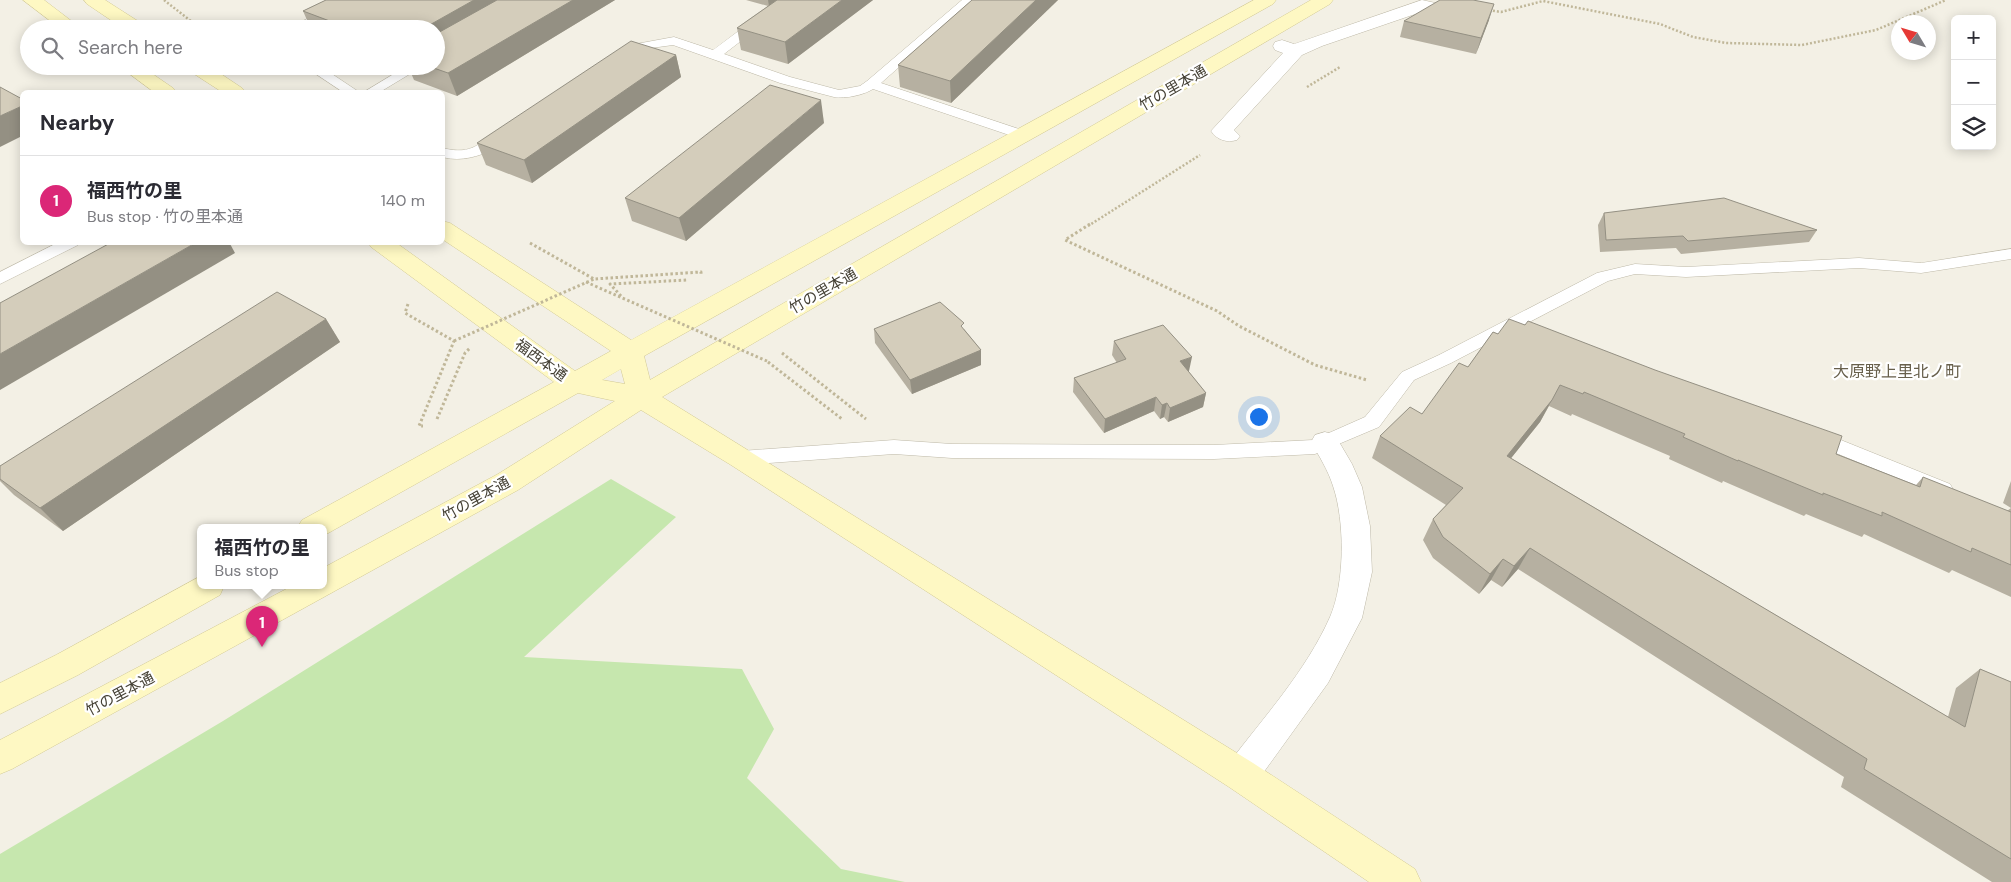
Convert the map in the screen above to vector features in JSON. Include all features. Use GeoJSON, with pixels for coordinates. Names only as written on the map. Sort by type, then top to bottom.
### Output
{"type":"FeatureCollection","features":[{"type":"Feature","properties":{"kind":"street"},"geometry":{"type":"LineString","coordinates":[[32,0],[61,20]]}},
{"type":"Feature","properties":{"kind":"street"},"geometry":{"type":"LineString","coordinates":[[93,0],[123,20]]}},
{"type":"Feature","properties":{"kind":"street","name":"竹の里本通"},"geometry":{"type":"LineString","coordinates":[[319,524],[1267,0]]}},
{"type":"Feature","properties":{"kind":"street","name":"竹の里本通"},"geometry":{"type":"LineString","coordinates":[[327,581],[508,482],[641,397],[1324,0]]}},
{"type":"Feature","properties":{"kind":"street"},"geometry":{"type":"LineString","coordinates":[[1230,136],[1221,132],[1288,49],[1315,42],[1423,5],[1434,8]]}},
{"type":"Feature","properties":{"kind":"street"},"geometry":{"type":"LineString","coordinates":[[141,75],[163,90]]}},
{"type":"Feature","properties":{"kind":"street"},"geometry":{"type":"LineString","coordinates":[[209,75],[232,90]]}},
{"type":"Feature","properties":{"kind":"street"},"geometry":{"type":"LineString","coordinates":[[445,230],[630,351],[641,397]]}},
{"type":"Feature","properties":{"kind":"street","name":"福西本通"},"geometry":{"type":"LineString","coordinates":[[383,245],[574,383],[641,397],[741,458],[1241,775],[1402,882]]}},
{"type":"Feature","properties":{"kind":"street"},"geometry":{"type":"LineString","coordinates":[[1241,775],[1316,674],[1346,618],[1357,572],[1355,526],[1348,487],[1338,464],[1325,442]]}},
{"type":"Feature","properties":{"kind":"street"},"geometry":{"type":"LineString","coordinates":[[0,699],[204,589]]}},
{"type":"Feature","properties":{"kind":"street","name":"竹の里本通"},"geometry":{"type":"LineString","coordinates":[[0,758],[313,589]]}},
{"type":"Feature","properties":{"kind":"lane"},"geometry":{"type":"LineString","coordinates":[[312,20],[352,0]]}},
{"type":"Feature","properties":{"kind":"lane"},"geometry":{"type":"LineString","coordinates":[[715,56],[788,0]]}},
{"type":"Feature","properties":{"kind":"lane"},"geometry":{"type":"LineString","coordinates":[[610,65],[635,48],[656,42],[674,41],[786,80],[839,94],[864,89],[872,84],[969,0]]}},
{"type":"Feature","properties":{"kind":"lane"},"geometry":{"type":"LineString","coordinates":[[325,75],[349,90]]}},
{"type":"Feature","properties":{"kind":"lane"},"geometry":{"type":"LineString","coordinates":[[375,90],[401,75]]}},
{"type":"Feature","properties":{"kind":"lane"},"geometry":{"type":"LineString","coordinates":[[770,92],[786,80]]}},
{"type":"Feature","properties":{"kind":"lane"},"geometry":{"type":"LineString","coordinates":[[872,84],[1023,134]]}},
{"type":"Feature","properties":{"kind":"lane"},"geometry":{"type":"LineString","coordinates":[[445,152],[468,155],[487,148],[512,132]]}},
{"type":"Feature","properties":{"kind":"lane"},"geometry":{"type":"LineString","coordinates":[[0,280],[66,245]]}},
{"type":"Feature","properties":{"kind":"lane"},"geometry":{"type":"LineString","coordinates":[[741,458],[894,447],[952,450],[1214,452],[1315,447],[1372,422],[1408,376],[1445,359],[1603,277],[1635,269],[1686,272],[1859,263],[1920,268],[2011,254]]}},
{"type":"Feature","properties":{"kind":"lane"},"geometry":{"type":"LineString","coordinates":[[1519,321],[1538,328]]}},
{"type":"Feature","properties":{"kind":"lane"},"geometry":{"type":"LineString","coordinates":[[1797,429],[1958,495]]}},
{"type":"Feature","properties":{"kind":"path"},"geometry":{"type":"LineString","coordinates":[[164,0],[190,20]]}},
{"type":"Feature","properties":{"kind":"path"},"geometry":{"type":"LineString","coordinates":[[1434,8],[1441,2],[1501,12],[1543,1],[1660,24],[1694,36],[1726,43],[1802,45],[1876,30],[1946,0]]}},
{"type":"Feature","properties":{"kind":"path"},"geometry":{"type":"LineString","coordinates":[[1306,88],[1348,62]]}},
{"type":"Feature","properties":{"kind":"path"},"geometry":{"type":"LineString","coordinates":[[1230,136],[1065,240],[1216,311],[1239,326],[1315,365],[1398,389]]}},
{"type":"Feature","properties":{"kind":"path"},"geometry":{"type":"LineString","coordinates":[[530,243],[594,279]]}},
{"type":"Feature","properties":{"kind":"path"},"geometry":{"type":"LineString","coordinates":[[427,425],[419,426],[454,341],[594,279],[701,272],[701,280]]}},
{"type":"Feature","properties":{"kind":"path"},"geometry":{"type":"LineString","coordinates":[[621,296],[610,284],[692,280]]}},
{"type":"Feature","properties":{"kind":"path"},"geometry":{"type":"LineString","coordinates":[[586,282],[767,361],[847,423]]}},
{"type":"Feature","properties":{"kind":"path"},"geometry":{"type":"LineString","coordinates":[[408,303],[405,313],[454,341]]}},
{"type":"Feature","properties":{"kind":"path"},"geometry":{"type":"LineString","coordinates":[[435,425],[465,353],[473,344]]}},
{"type":"Feature","properties":{"kind":"path"},"geometry":{"type":"LineString","coordinates":[[777,349],[867,420],[861,424]]}},
{"type":"Feature","properties":{"kind":"green space"},"geometry":{"type":"Polygon","coordinates":[[[611,479],[676,517],[524,657],[742,669],[774,729],[747,778],[841,869],[905,882],[0,882],[0,854],[223,721],[611,479]]]}},
{"type":"Feature","properties":{"kind":"building"},"geometry":{"type":"Polygon","coordinates":[[[326,0],[474,0],[438,20],[327,20],[303,11],[326,0]]]}},
{"type":"Feature","properties":{"kind":"building"},"geometry":{"type":"Polygon","coordinates":[[[497,0],[573,0],[448,73],[445,72],[445,29],[497,0]]]}},
{"type":"Feature","properties":{"kind":"building"},"geometry":{"type":"Polygon","coordinates":[[[777,0],[842,0],[785,42],[737,28],[777,0]]]}},
{"type":"Feature","properties":{"kind":"building"},"geometry":{"type":"Polygon","coordinates":[[[972,0],[1036,0],[950,81],[898,65],[972,0]]]}},
{"type":"Feature","properties":{"kind":"building"},"geometry":{"type":"Polygon","coordinates":[[[1440,0],[1473,0],[1494,4],[1481,38],[1404,21],[1440,0]]]}},
{"type":"Feature","properties":{"kind":"building"},"geometry":{"type":"Polygon","coordinates":[[[631,41],[676,55],[524,160],[477,143],[631,41]]]}},
{"type":"Feature","properties":{"kind":"building"},"geometry":{"type":"Polygon","coordinates":[[[770,85],[821,100],[679,218],[625,198],[770,85]]]}},
{"type":"Feature","properties":{"kind":"building"},"geometry":{"type":"Polygon","coordinates":[[[0,87],[20,98],[20,107],[0,116],[0,87]]]}},
{"type":"Feature","properties":{"kind":"building"},"geometry":{"type":"Polygon","coordinates":[[[1724,198],[1817,230],[1688,241],[1683,236],[1606,240],[1604,213],[1724,198]]]}},
{"type":"Feature","properties":{"kind":"building"},"geometry":{"type":"Polygon","coordinates":[[[106,245],[192,245],[0,354],[0,303],[106,245]]]}},
{"type":"Feature","properties":{"kind":"building"},"geometry":{"type":"Polygon","coordinates":[[[277,292],[326,319],[40,508],[0,479],[0,466],[277,292]]]}},
{"type":"Feature","properties":{"kind":"building"},"geometry":{"type":"Polygon","coordinates":[[[940,302],[964,323],[961,326],[981,350],[910,380],[874,329],[940,302]]]}},
{"type":"Feature","properties":{"kind":"building"},"geometry":{"type":"Polygon","coordinates":[[[1509,319],[1525,325],[1528,321],[1655,370],[1842,436],[1836,454],[1920,487],[1923,477],[2011,512],[2011,565],[1972,548],[1971,552],[1882,512],[1882,516],[1823,493],[1823,495],[1683,437],[1685,434],[1584,392],[1583,394],[1560,385],[1552,400],[1507,456],[1965,727],[1980,669],[2011,682],[2011,859],[1864,769],[1867,759],[1530,548],[1514,566],[1503,559],[1490,574],[1443,537],[1433,519],[1463,488],[1380,436],[1410,407],[1422,414],[1459,363],[1468,367],[1493,332],[1498,334],[1509,319]]]}},
{"type":"Feature","properties":{"kind":"building"},"geometry":{"type":"Polygon","coordinates":[[[1163,325],[1192,357],[1180,361],[1206,393],[1170,408],[1167,403],[1162,405],[1156,397],[1105,419],[1074,378],[1126,359],[1114,341],[1163,325]]]}},
{"type":"Feature","properties":{"kind":"place","name":"福西竹の里"},"geometry":{"type":"Point","coordinates":[262,647]}},
{"type":"Feature","properties":{"kind":"district","name":"大原野上里北ノ町"},"geometry":{"type":"Point","coordinates":[1897,371]}}]}
